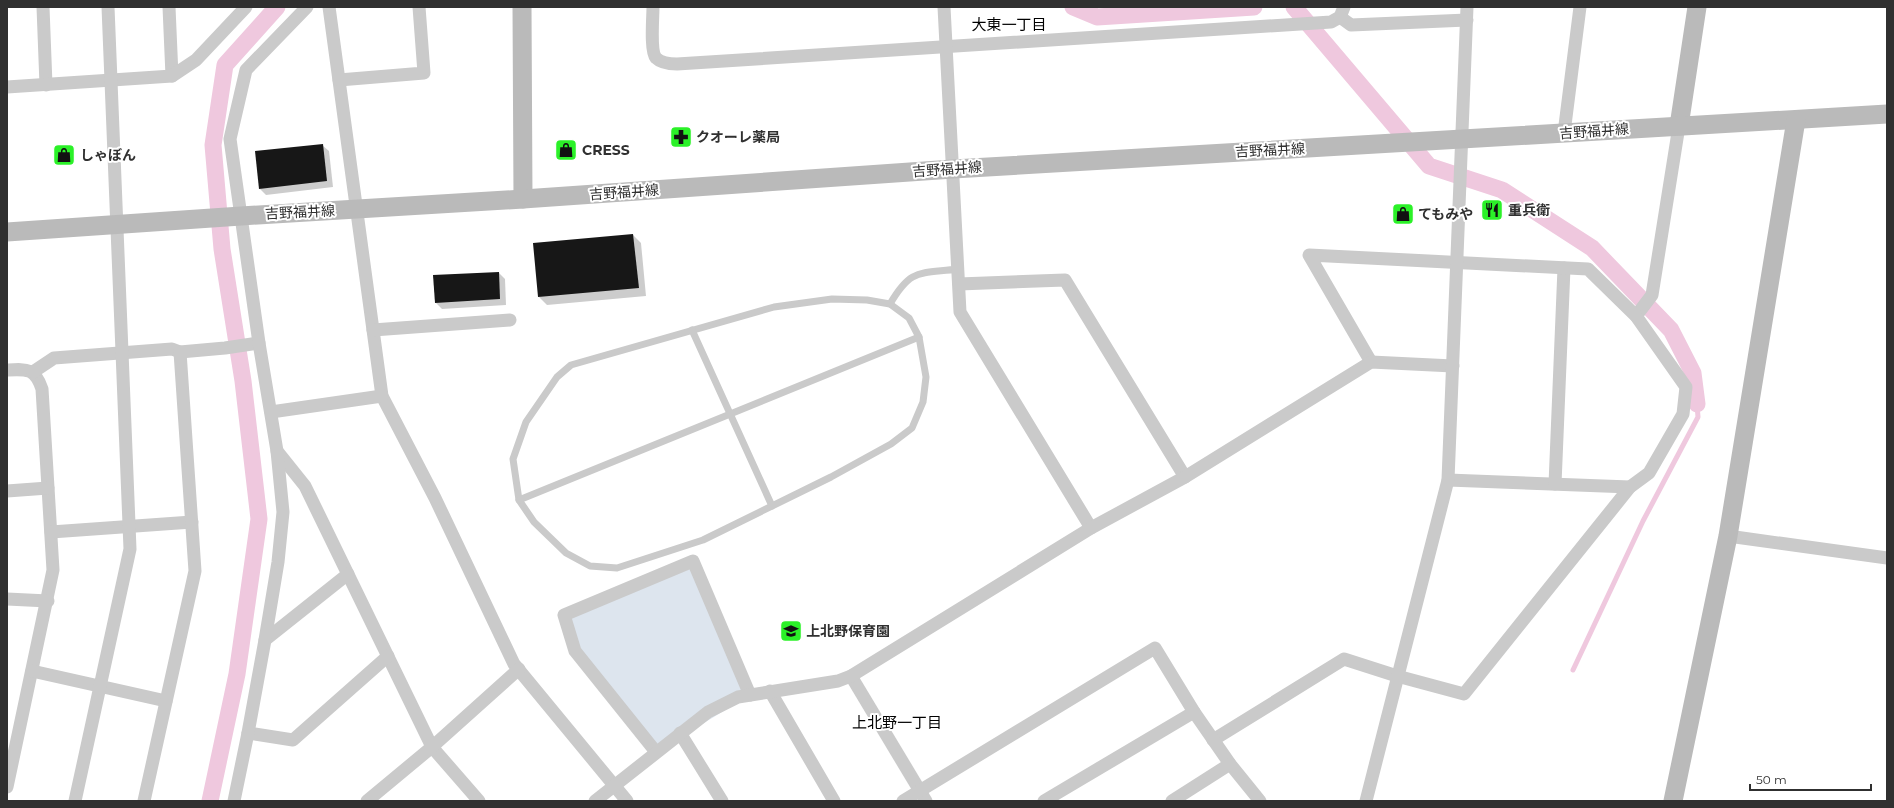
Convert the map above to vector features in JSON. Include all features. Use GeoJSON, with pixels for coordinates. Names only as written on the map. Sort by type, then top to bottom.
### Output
{"type":"FeatureCollection","features":[{"type":"Feature","properties":{"kind":"main road"},"geometry":{"type":"LineString","coordinates":[[522,7],[523,199]]}},
{"type":"Feature","properties":{"kind":"main road"},"geometry":{"type":"LineString","coordinates":[[1679,126],[1697,7]]}},
{"type":"Feature","properties":{"kind":"main road","name":"吉野福井線"},"geometry":{"type":"LineString","coordinates":[[7,232],[523,199],[953,169],[1887,114]]}},
{"type":"Feature","properties":{"kind":"main road"},"geometry":{"type":"LineString","coordinates":[[1673,801],[1728,536],[1796,120]]}},
{"type":"Feature","properties":{"kind":"street"},"geometry":{"type":"LineString","coordinates":[[43,7],[46,84]]}},
{"type":"Feature","properties":{"kind":"street"},"geometry":{"type":"LineString","coordinates":[[75,801],[130,549],[108,7]]}},
{"type":"Feature","properties":{"kind":"street"},"geometry":{"type":"LineString","coordinates":[[169,7],[172,76]]}},
{"type":"Feature","properties":{"kind":"street"},"geometry":{"type":"LineString","coordinates":[[7,87],[172,76],[196,60],[246,7]]}},
{"type":"Feature","properties":{"kind":"street"},"geometry":{"type":"LineString","coordinates":[[234,801],[265,640],[278,562],[283,512],[277,451],[259,343],[230,139],[246,70],[307,7]]}},
{"type":"Feature","properties":{"kind":"street"},"geometry":{"type":"LineString","coordinates":[[329,7],[382,396],[435,498],[514,664],[615,784],[627,801]]}},
{"type":"Feature","properties":{"kind":"street"},"geometry":{"type":"LineString","coordinates":[[339,80],[424,73],[419,7]]}},
{"type":"Feature","properties":{"kind":"street"},"geometry":{"type":"LineString","coordinates":[[653,7],[653,48],[655,57],[669,64],[1331,22],[1342,12],[1351,25],[1467,14],[1448,480],[1396,676],[1366,801]]}},
{"type":"Feature","properties":{"kind":"street"},"geometry":{"type":"LineString","coordinates":[[944,7],[960,312],[1091,528]]}},
{"type":"Feature","properties":{"kind":"street"},"geometry":{"type":"LineString","coordinates":[[1564,133],[1580,7]]}},
{"type":"Feature","properties":{"kind":"street"},"geometry":{"type":"LineString","coordinates":[[1636,316],[1652,295],[1679,126]]}},
{"type":"Feature","properties":{"kind":"street"},"geometry":{"type":"LineString","coordinates":[[1213,740],[1344,659],[1396,676],[1464,694],[1630,488],[1649,473],[1683,414],[1686,387],[1636,316],[1588,269],[1309,255],[1371,362]]}},
{"type":"Feature","properties":{"kind":"street"},"geometry":{"type":"LineString","coordinates":[[1555,484],[1564,268]]}},
{"type":"Feature","properties":{"kind":"street"},"geometry":{"type":"LineString","coordinates":[[958,284],[1065,280],[1185,477]]}},
{"type":"Feature","properties":{"kind":"street"},"geometry":{"type":"LineString","coordinates":[[373,330],[510,320]]}},
{"type":"Feature","properties":{"kind":"street"},"geometry":{"type":"LineString","coordinates":[[33,372],[54,358],[172,349],[180,352],[259,343]]}},
{"type":"Feature","properties":{"kind":"street"},"geometry":{"type":"LineString","coordinates":[[144,801],[195,571],[180,352]]}},
{"type":"Feature","properties":{"kind":"street"},"geometry":{"type":"LineString","coordinates":[[595,801],[708,712],[738,697],[838,681],[851,676],[1091,528],[1185,477],[1371,362],[1453,366]]}},
{"type":"Feature","properties":{"kind":"street"},"geometry":{"type":"LineString","coordinates":[[7,370],[24,369],[33,372],[38,378],[42,389],[53,570],[48,601],[9,764],[7,787]]}},
{"type":"Feature","properties":{"kind":"street"},"geometry":{"type":"LineString","coordinates":[[271,412],[382,396]]}},
{"type":"Feature","properties":{"kind":"street"},"geometry":{"type":"LineString","coordinates":[[277,451],[306,486],[432,747],[480,801]]}},
{"type":"Feature","properties":{"kind":"street"},"geometry":{"type":"LineString","coordinates":[[1448,480],[1630,488]]}},
{"type":"Feature","properties":{"kind":"street"},"geometry":{"type":"LineString","coordinates":[[7,491],[48,488]]}},
{"type":"Feature","properties":{"kind":"street"},"geometry":{"type":"LineString","coordinates":[[51,532],[192,522]]}},
{"type":"Feature","properties":{"kind":"street"},"geometry":{"type":"LineString","coordinates":[[1728,536],[1887,558]]}},
{"type":"Feature","properties":{"kind":"street"},"geometry":{"type":"LineString","coordinates":[[656,752],[575,651],[564,615],[693,561],[750,695]]}},
{"type":"Feature","properties":{"kind":"street"},"geometry":{"type":"LineString","coordinates":[[265,640],[348,574]]}},
{"type":"Feature","properties":{"kind":"street"},"geometry":{"type":"LineString","coordinates":[[7,598],[48,601]]}},
{"type":"Feature","properties":{"kind":"street"},"geometry":{"type":"LineString","coordinates":[[903,801],[923,796],[1155,648],[1213,740],[1260,801]]}},
{"type":"Feature","properties":{"kind":"street"},"geometry":{"type":"LineString","coordinates":[[248,733],[293,740],[388,656]]}},
{"type":"Feature","properties":{"kind":"street"},"geometry":{"type":"LineString","coordinates":[[367,801],[432,747],[519,669]]}},
{"type":"Feature","properties":{"kind":"street"},"geometry":{"type":"LineString","coordinates":[[32,671],[166,701]]}},
{"type":"Feature","properties":{"kind":"street"},"geometry":{"type":"LineString","coordinates":[[851,676],[923,796]]}},
{"type":"Feature","properties":{"kind":"street"},"geometry":{"type":"LineString","coordinates":[[770,691],[834,801]]}},
{"type":"Feature","properties":{"kind":"street"},"geometry":{"type":"LineString","coordinates":[[1044,801],[1194,712]]}},
{"type":"Feature","properties":{"kind":"street"},"geometry":{"type":"LineString","coordinates":[[680,733],[722,801]]}},
{"type":"Feature","properties":{"kind":"street"},"geometry":{"type":"LineString","coordinates":[[1172,801],[1230,764]]}},
{"type":"Feature","properties":{"kind":"lane"},"geometry":{"type":"LineString","coordinates":[[890,304],[901,286],[915,274],[958,269]]}},
{"type":"Feature","properties":{"kind":"lane"},"geometry":{"type":"LineString","coordinates":[[832,299],[866,300],[890,304],[908,318],[919,338],[926,377],[923,402],[912,428],[891,444],[703,540],[617,568],[590,566],[566,553],[534,522],[519,500],[512,459],[526,422],[557,377],[572,365],[692,330],[774,306],[832,299]]}},
{"type":"Feature","properties":{"kind":"lane"},"geometry":{"type":"LineString","coordinates":[[692,330],[772,506]]}},
{"type":"Feature","properties":{"kind":"lane"},"geometry":{"type":"LineString","coordinates":[[519,500],[919,338]]}},
{"type":"Feature","properties":{"kind":"shaded area"},"geometry":{"type":"Polygon","coordinates":[[[695,567],[750,695],[656,752],[580,658],[564,615],[695,567]]]}},
{"type":"Feature","properties":{"kind":"building"},"geometry":{"type":"Polygon","coordinates":[[[323,144],[327,181],[259,189],[255,151],[323,144]]]}},
{"type":"Feature","properties":{"kind":"building"},"geometry":{"type":"Polygon","coordinates":[[[633,234],[639,288],[538,297],[533,243],[633,234]]]}},
{"type":"Feature","properties":{"kind":"building"},"geometry":{"type":"Polygon","coordinates":[[[499,272],[500,299],[435,303],[433,275],[499,272]]]}},
{"type":"Feature","properties":{"kind":"waterway"},"geometry":{"type":"LineString","coordinates":[[210,801],[237,674],[259,519],[243,381],[222,249],[213,145],[225,65],[277,7]]}},
{"type":"Feature","properties":{"kind":"waterway"},"geometry":{"type":"LineString","coordinates":[[1073,7],[1097,17],[1254,7]]}},
{"type":"Feature","properties":{"kind":"waterway"},"geometry":{"type":"LineString","coordinates":[[1294,7],[1429,166],[1502,190],[1592,248],[1671,330],[1693,373],[1697,404]]}},
{"type":"Feature","properties":{"kind":"waterway"},"geometry":{"type":"LineString","coordinates":[[1573,670],[1643,521],[1698,417],[1697,404]]}},
{"type":"Feature","properties":{"kind":"place","name":"クオーレ薬局"},"geometry":{"type":"Point","coordinates":[681,137]}},
{"type":"Feature","properties":{"kind":"place","name":"CRESS"},"geometry":{"type":"Point","coordinates":[566,150]}},
{"type":"Feature","properties":{"kind":"place","name":"しゃぼん"},"geometry":{"type":"Point","coordinates":[64,155]}},
{"type":"Feature","properties":{"kind":"place","name":"重兵衛"},"geometry":{"type":"Point","coordinates":[1492,210]}},
{"type":"Feature","properties":{"kind":"place","name":"てもみや"},"geometry":{"type":"Point","coordinates":[1403,214]}},
{"type":"Feature","properties":{"kind":"place","name":"上北野保育園"},"geometry":{"type":"Point","coordinates":[791,631]}},
{"type":"Feature","properties":{"kind":"district","name":"大東一丁目"},"geometry":{"type":"Point","coordinates":[1009,24]}},
{"type":"Feature","properties":{"kind":"district","name":"上北野一丁目"},"geometry":{"type":"Point","coordinates":[897,722]}}]}
